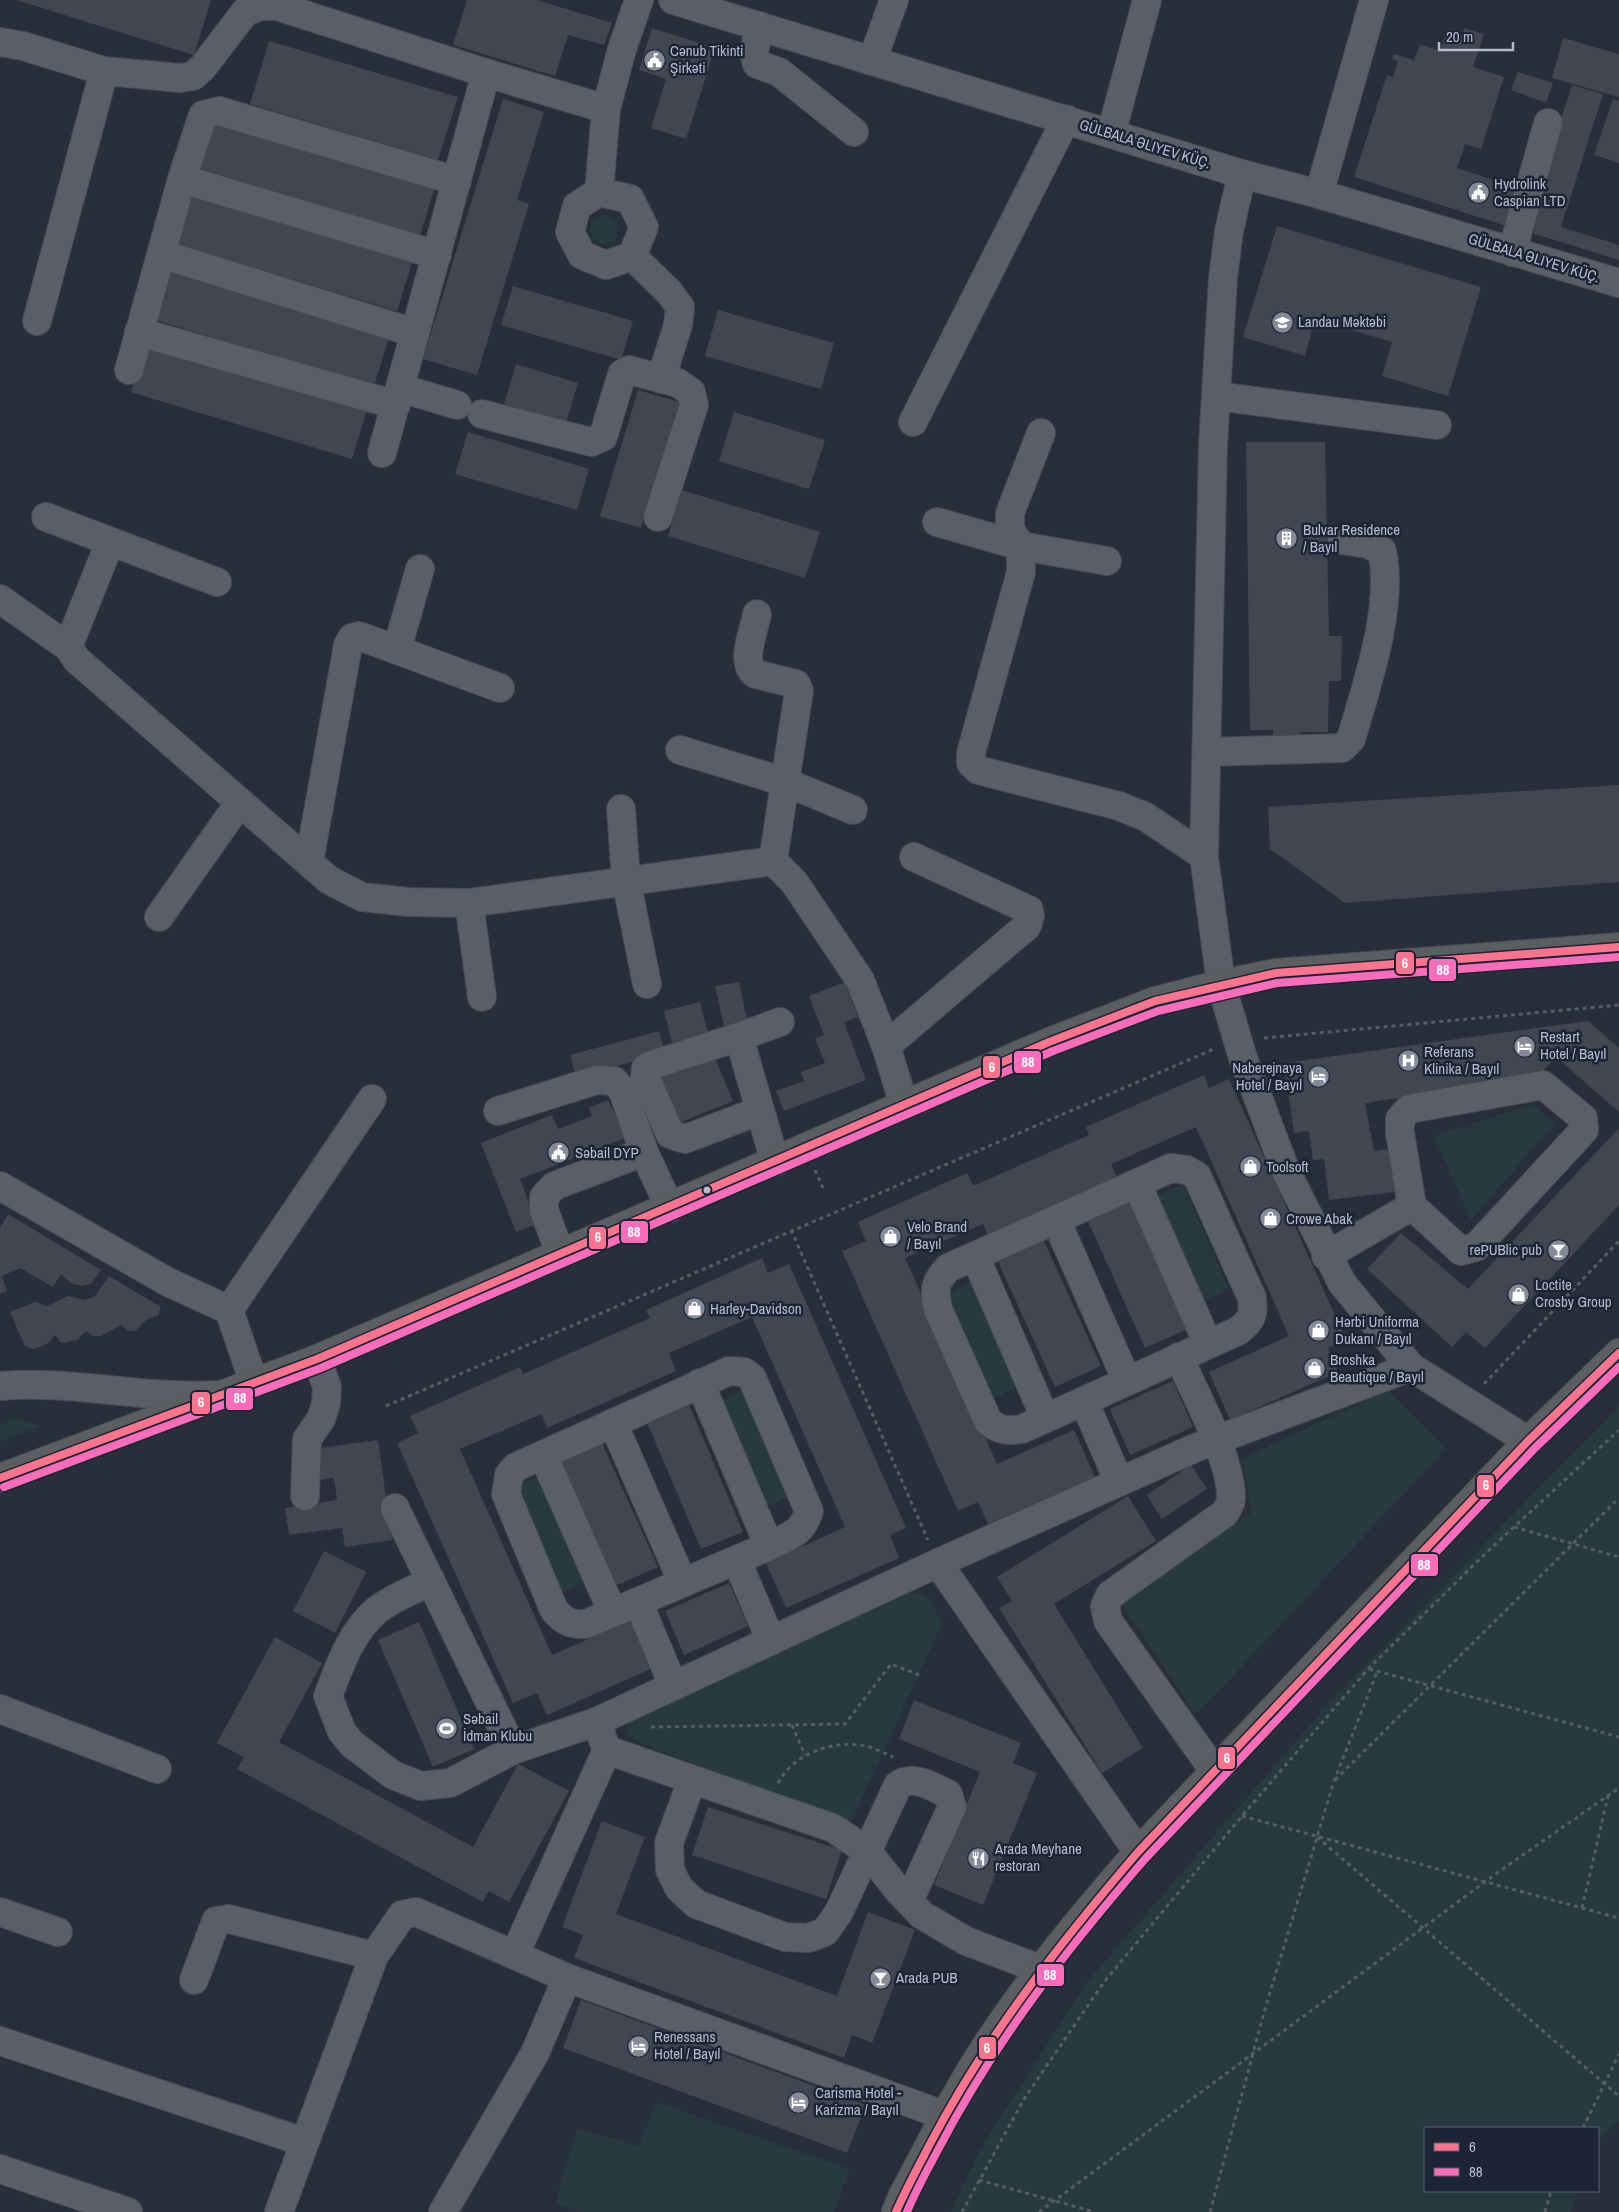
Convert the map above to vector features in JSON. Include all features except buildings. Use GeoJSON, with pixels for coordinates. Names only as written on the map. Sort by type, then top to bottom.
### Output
{"type":"FeatureCollection","features":[{"type":"Feature","properties":{"kind":"highway"},"geometry":{"type":"LineString","coordinates":[[0,1478],[318,1359],[904,1105],[1110,1018],[1155,1001],[1221,984],[1285,973],[1619,946]]}},
{"type":"Feature","properties":{"kind":"highway"},"geometry":{"type":"LineString","coordinates":[[896,2212],[903,2195],[987,2044],[1040,1969],[1138,1852],[1528,1441],[1619,1353]]}},
{"type":"Feature","properties":{"kind":"street"},"geometry":{"type":"LineString","coordinates":[[600,192],[606,109],[622,49],[639,0]]}},
{"type":"Feature","properties":{"kind":"street","name":"GÜLBALA ƏLIYEV KÜÇ."},"geometry":{"type":"LineString","coordinates":[[673,0],[732,8],[759,26],[1242,174],[1319,194],[1619,283]]}},
{"type":"Feature","properties":{"kind":"street"},"geometry":{"type":"LineString","coordinates":[[872,61],[894,0]]}},
{"type":"Feature","properties":{"kind":"street"},"geometry":{"type":"LineString","coordinates":[[1111,134],[1147,0]]}},
{"type":"Feature","properties":{"kind":"street"},"geometry":{"type":"LineString","coordinates":[[1319,194],[1374,0]]}},
{"type":"Feature","properties":{"kind":"street"},"geometry":{"type":"LineString","coordinates":[[0,42],[104,71],[180,78],[192,76],[203,67],[245,12],[261,6],[277,6],[606,109]]}},
{"type":"Feature","properties":{"kind":"street"},"geometry":{"type":"LineString","coordinates":[[759,26],[754,54],[757,64],[779,72],[854,132]]}},
{"type":"Feature","properties":{"kind":"street"},"geometry":{"type":"LineString","coordinates":[[37,321],[104,71]]}},
{"type":"Feature","properties":{"kind":"street"},"geometry":{"type":"LineString","coordinates":[[382,454],[486,73]]}},
{"type":"Feature","properties":{"kind":"street"},"geometry":{"type":"LineString","coordinates":[[129,370],[182,180],[203,115],[219,111],[457,182]]}},
{"type":"Feature","properties":{"kind":"street"},"geometry":{"type":"LineString","coordinates":[[913,422],[1066,119]]}},
{"type":"Feature","properties":{"kind":"street"},"geometry":{"type":"LineString","coordinates":[[1512,252],[1548,123]]}},
{"type":"Feature","properties":{"kind":"street"},"geometry":{"type":"LineString","coordinates":[[1242,174],[1229,231],[1223,278],[1213,444],[1204,856],[1221,984],[1238,1040],[1285,1169],[1326,1256],[1342,1283],[1411,1367],[1528,1441]]}},
{"type":"Feature","properties":{"kind":"street"},"geometry":{"type":"LineString","coordinates":[[182,180],[437,255]]}},
{"type":"Feature","properties":{"kind":"street"},"geometry":{"type":"LineString","coordinates":[[600,192],[630,199],[644,227],[632,256],[606,265],[582,255],[570,232],[577,206],[600,192]]}},
{"type":"Feature","properties":{"kind":"street"},"geometry":{"type":"LineString","coordinates":[[161,254],[415,332]]}},
{"type":"Feature","properties":{"kind":"street"},"geometry":{"type":"LineString","coordinates":[[632,256],[669,292],[680,307],[678,325],[661,379]]}},
{"type":"Feature","properties":{"kind":"street"},"geometry":{"type":"LineString","coordinates":[[139,332],[398,396],[457,405]]}},
{"type":"Feature","properties":{"kind":"street"},"geometry":{"type":"LineString","coordinates":[[482,414],[591,442],[598,441],[603,437],[622,374],[629,370],[678,384],[691,392],[694,405],[658,517]]}},
{"type":"Feature","properties":{"kind":"street"},"geometry":{"type":"LineString","coordinates":[[1216,396],[1437,425]]}},
{"type":"Feature","properties":{"kind":"street"},"geometry":{"type":"LineString","coordinates":[[1041,433],[1010,512],[1010,530],[1021,546],[1021,572],[971,753],[972,762],[978,770],[1119,806],[1146,817],[1204,856]]}},
{"type":"Feature","properties":{"kind":"street"},"geometry":{"type":"LineString","coordinates":[[46,517],[217,582]]}},
{"type":"Feature","properties":{"kind":"street"},"geometry":{"type":"LineString","coordinates":[[937,522],[1021,546],[1107,561]]}},
{"type":"Feature","properties":{"kind":"street"},"geometry":{"type":"LineString","coordinates":[[1207,752],[1342,748],[1351,739],[1382,622],[1386,595],[1386,569],[1382,551],[1368,544],[1342,540]]}},
{"type":"Feature","properties":{"kind":"street"},"geometry":{"type":"LineString","coordinates":[[68,647],[110,542]]}},
{"type":"Feature","properties":{"kind":"street"},"geometry":{"type":"LineString","coordinates":[[397,649],[420,569]]}},
{"type":"Feature","properties":{"kind":"street"},"geometry":{"type":"LineString","coordinates":[[0,599],[68,647],[77,660],[329,880],[362,897],[408,902],[469,903],[626,880],[773,862]]}},
{"type":"Feature","properties":{"kind":"street"},"geometry":{"type":"LineString","coordinates":[[757,614],[747,660],[751,670],[755,674],[796,684],[798,691],[773,862]]}},
{"type":"Feature","properties":{"kind":"street"},"geometry":{"type":"LineString","coordinates":[[309,862],[348,645],[352,638],[359,636],[500,688]]}},
{"type":"Feature","properties":{"kind":"street"},"geometry":{"type":"LineString","coordinates":[[680,750],[784,782],[853,810]]}},
{"type":"Feature","properties":{"kind":"street"},"geometry":{"type":"LineString","coordinates":[[160,917],[240,802]]}},
{"type":"Feature","properties":{"kind":"street"},"geometry":{"type":"LineString","coordinates":[[621,809],[626,880],[647,984]]}},
{"type":"Feature","properties":{"kind":"street"},"geometry":{"type":"LineString","coordinates":[[886,1046],[1027,926],[1030,916],[1029,910],[914,857]]}},
{"type":"Feature","properties":{"kind":"street"},"geometry":{"type":"LineString","coordinates":[[773,862],[794,882],[860,980],[886,1046],[904,1105]]}},
{"type":"Feature","properties":{"kind":"street"},"geometry":{"type":"LineString","coordinates":[[469,903],[482,997]]}},
{"type":"Feature","properties":{"kind":"street"},"geometry":{"type":"LineString","coordinates":[[759,1111],[685,1139],[676,1138],[670,1134],[645,1076],[646,1068],[780,1022]]}},
{"type":"Feature","properties":{"kind":"street"},"geometry":{"type":"LineString","coordinates":[[739,1037],[774,1162]]}},
{"type":"Feature","properties":{"kind":"street"},"geometry":{"type":"LineString","coordinates":[[498,1111],[597,1080],[614,1081],[623,1091],[644,1152],[670,1208]]}},
{"type":"Feature","properties":{"kind":"street"},"geometry":{"type":"LineString","coordinates":[[1543,1085],[1583,1118],[1584,1130],[1476,1247],[1461,1251],[1412,1206],[1400,1134],[1400,1119],[1409,1110],[1543,1085]]}},
{"type":"Feature","properties":{"kind":"street"},"geometry":{"type":"LineString","coordinates":[[229,1310],[372,1099]]}},
{"type":"Feature","properties":{"kind":"street"},"geometry":{"type":"LineString","coordinates":[[560,1253],[544,1210],[544,1197],[554,1186],[644,1152]]}},
{"type":"Feature","properties":{"kind":"street"},"geometry":{"type":"LineString","coordinates":[[1171,1168],[1187,1170],[1197,1176],[1252,1298],[1254,1312],[1251,1322],[1208,1344],[1045,1418],[1011,1431],[997,1429],[988,1421],[938,1309],[935,1294],[937,1280],[948,1268],[1137,1184],[1171,1168]]}},
{"type":"Feature","properties":{"kind":"street"},"geometry":{"type":"LineString","coordinates":[[1137,1184],[1208,1344]]}},
{"type":"Feature","properties":{"kind":"street"},"geometry":{"type":"LineString","coordinates":[[0,1186],[168,1282],[229,1310],[254,1383]]}},
{"type":"Feature","properties":{"kind":"street"},"geometry":{"type":"LineString","coordinates":[[1326,1256],[1412,1206]]}},
{"type":"Feature","properties":{"kind":"street"},"geometry":{"type":"LineString","coordinates":[[1056,1220],[1127,1381]]}},
{"type":"Feature","properties":{"kind":"street"},"geometry":{"type":"LineString","coordinates":[[975,1256],[1045,1418]]}},
{"type":"Feature","properties":{"kind":"street"},"geometry":{"type":"LineString","coordinates":[[1179,1357],[1216,1441],[1230,1480],[1231,1502],[1225,1513],[1110,1595],[1105,1606],[1108,1621],[1214,1772]]}},
{"type":"Feature","properties":{"kind":"street"},"geometry":{"type":"LineString","coordinates":[[305,1496],[306,1439],[321,1419],[326,1403],[327,1387],[318,1359]]}},
{"type":"Feature","properties":{"kind":"street"},"geometry":{"type":"LineString","coordinates":[[431,1581],[378,1609],[361,1626],[343,1658],[328,1696],[342,1732],[352,1744],[394,1775],[421,1786],[450,1782],[512,1750],[596,1722],[938,1563],[1118,1482],[1216,1441],[1411,1367]]}},
{"type":"Feature","properties":{"kind":"street"},"geometry":{"type":"LineString","coordinates":[[729,1371],[744,1372],[752,1378],[808,1510],[805,1524],[796,1532],[737,1561],[586,1624],[574,1625],[564,1621],[554,1610],[506,1494],[509,1475],[516,1467],[700,1383],[729,1371]]}},
{"type":"Feature","properties":{"kind":"street"},"geometry":{"type":"LineString","coordinates":[[700,1383],[769,1546]]}},
{"type":"Feature","properties":{"kind":"street"},"geometry":{"type":"LineString","coordinates":[[0,1386],[26,1384],[92,1388],[179,1397],[223,1395]]}},
{"type":"Feature","properties":{"kind":"street"},"geometry":{"type":"LineString","coordinates":[[1084,1401],[1118,1482]]}},
{"type":"Feature","properties":{"kind":"street"},"geometry":{"type":"LineString","coordinates":[[613,1423],[683,1583]]}},
{"type":"Feature","properties":{"kind":"street"},"geometry":{"type":"LineString","coordinates":[[543,1455],[613,1613]]}},
{"type":"Feature","properties":{"kind":"street"},"geometry":{"type":"LineString","coordinates":[[395,1508],[512,1750]]}},
{"type":"Feature","properties":{"kind":"street"},"geometry":{"type":"LineString","coordinates":[[737,1561],[770,1641]]}},
{"type":"Feature","properties":{"kind":"street"},"geometry":{"type":"LineString","coordinates":[[938,1563],[1138,1852]]}},
{"type":"Feature","properties":{"kind":"street"},"geometry":{"type":"LineString","coordinates":[[638,1602],[673,1685]]}},
{"type":"Feature","properties":{"kind":"street"},"geometry":{"type":"LineString","coordinates":[[0,1709],[157,1770]]}},
{"type":"Feature","properties":{"kind":"street"},"geometry":{"type":"LineString","coordinates":[[515,1954],[607,1750],[596,1722]]}},
{"type":"Feature","properties":{"kind":"street"},"geometry":{"type":"LineString","coordinates":[[607,1750],[832,1828],[867,1851],[922,1915],[966,1940],[1040,1969]]}},
{"type":"Feature","properties":{"kind":"street"},"geometry":{"type":"LineString","coordinates":[[692,1780],[669,1843],[670,1870],[679,1888],[696,1904],[785,1937],[808,1938],[825,1932],[839,1912],[898,1785],[904,1780],[912,1779],[948,1794],[952,1807],[908,1901]]}},
{"type":"Feature","properties":{"kind":"street"},"geometry":{"type":"LineString","coordinates":[[0,1912],[58,1932]]}},
{"type":"Feature","properties":{"kind":"street"},"geometry":{"type":"LineString","coordinates":[[279,2212],[374,1956],[402,1915],[416,1912],[567,1978],[946,2116]]}},
{"type":"Feature","properties":{"kind":"street"},"geometry":{"type":"LineString","coordinates":[[194,1980],[216,1921],[229,1919],[374,1956]]}},
{"type":"Feature","properties":{"kind":"street"},"geometry":{"type":"LineString","coordinates":[[442,2212],[535,2053],[567,1978]]}},
{"type":"Feature","properties":{"kind":"street"},"geometry":{"type":"LineString","coordinates":[[0,2042],[304,2142]]}},
{"type":"Feature","properties":{"kind":"street"},"geometry":{"type":"LineString","coordinates":[[0,2169],[128,2212]]}},
{"type":"Feature","properties":{"kind":"path"},"geometry":{"type":"LineString","coordinates":[[386,1406],[791,1230],[1238,1040],[1619,1005]]}},
{"type":"Feature","properties":{"kind":"path"},"geometry":{"type":"LineString","coordinates":[[791,1230],[938,1563]]}},
{"type":"Feature","properties":{"kind":"path"},"geometry":{"type":"LineString","coordinates":[[1467,1402],[1619,1241]]}},
{"type":"Feature","properties":{"kind":"path"},"geometry":{"type":"LineString","coordinates":[[962,2212],[1024,2099],[1104,1982],[1242,1816],[1368,1669],[1514,1527],[1619,1430]]}},
{"type":"Feature","properties":{"kind":"path"},"geometry":{"type":"LineString","coordinates":[[1334,1781],[1619,1498]]}},
{"type":"Feature","properties":{"kind":"path"},"geometry":{"type":"LineString","coordinates":[[1514,1527],[1619,1557]]}},
{"type":"Feature","properties":{"kind":"path"},"geometry":{"type":"LineString","coordinates":[[647,1727],[845,1724],[891,1664],[919,1675]]}},
{"type":"Feature","properties":{"kind":"path"},"geometry":{"type":"LineString","coordinates":[[1368,1669],[1619,1737]]}},
{"type":"Feature","properties":{"kind":"path"},"geometry":{"type":"LineString","coordinates":[[1210,2212],[1253,2054],[1334,1781],[1377,1672]]}},
{"type":"Feature","properties":{"kind":"path"},"geometry":{"type":"LineString","coordinates":[[792,1725],[805,1755]]}},
{"type":"Feature","properties":{"kind":"path"},"geometry":{"type":"LineString","coordinates":[[768,1806],[782,1774],[805,1755],[824,1748],[848,1745],[865,1746],[898,1759]]}},
{"type":"Feature","properties":{"kind":"path"},"geometry":{"type":"LineString","coordinates":[[1039,2212],[1485,1882],[1619,1788]]}},
{"type":"Feature","properties":{"kind":"path"},"geometry":{"type":"LineString","coordinates":[[1582,1908],[1608,1796]]}},
{"type":"Feature","properties":{"kind":"path"},"geometry":{"type":"LineString","coordinates":[[1242,1816],[1619,1918]]}},
{"type":"Feature","properties":{"kind":"path"},"geometry":{"type":"LineString","coordinates":[[1317,1837],[1619,2096]]}},
{"type":"Feature","properties":{"kind":"path"},"geometry":{"type":"LineString","coordinates":[[1584,2127],[1619,2054]]}},
{"type":"Feature","properties":{"kind":"path"},"geometry":{"type":"LineString","coordinates":[[979,2180],[1096,2212]]}},
{"type":"Feature","properties":{"kind":"path"},"geometry":{"type":"LineString","coordinates":[[1545,2212],[1551,2192]]}},
{"type":"Feature","properties":{"kind":"shaded area"},"geometry":{"type":"Polygon","coordinates":[[[604,216],[614,220],[618,230],[614,240],[604,244],[594,240],[590,230],[594,220],[604,216]]]}},
{"type":"Feature","properties":{"kind":"shaded area"},"geometry":{"type":"Polygon","coordinates":[[[1533,1104],[1555,1123],[1471,1220],[1434,1136],[1533,1104]]]}},
{"type":"Feature","properties":{"kind":"shaded area"},"geometry":{"type":"Polygon","coordinates":[[[1183,1185],[1229,1290],[1201,1302],[1154,1197],[1183,1185]]]}},
{"type":"Feature","properties":{"kind":"shaded area"},"geometry":{"type":"Polygon","coordinates":[[[975,1280],[1022,1386],[993,1398],[947,1293],[975,1280]]]}},
{"type":"Feature","properties":{"kind":"shaded area"},"geometry":{"type":"Polygon","coordinates":[[[744,1390],[791,1495],[763,1508],[716,1402],[744,1390]]]}},
{"type":"Feature","properties":{"kind":"shaded area"},"geometry":{"type":"Polygon","coordinates":[[[1389,1390],[1446,1449],[1196,1715],[1121,1603],[1251,1513],[1243,1458],[1389,1390]]]}},
{"type":"Feature","properties":{"kind":"shaded area"},"geometry":{"type":"Polygon","coordinates":[[[1619,1406],[1619,2121],[1599,2140],[1599,2127],[1424,2127],[1424,2192],[1577,2192],[1571,2212],[951,2212],[979,2151],[1087,1982],[1328,1704],[1619,1406]]]}},
{"type":"Feature","properties":{"kind":"shaded area"},"geometry":{"type":"Polygon","coordinates":[[[15,1419],[41,1426],[0,1442],[0,1424],[15,1419]]]}},
{"type":"Feature","properties":{"kind":"shaded area"},"geometry":{"type":"Polygon","coordinates":[[[543,1475],[590,1580],[562,1592],[515,1487],[543,1475]]]}},
{"type":"Feature","properties":{"kind":"shaded area"},"geometry":{"type":"Polygon","coordinates":[[[917,1593],[930,1599],[942,1624],[851,1822],[642,1744],[628,1735],[627,1727],[632,1717],[902,1594],[917,1593]]]}},
{"type":"Feature","properties":{"kind":"shaded area"},"geometry":{"type":"Polygon","coordinates":[[[656,2102],[850,2169],[834,2212],[582,2212],[555,2204],[577,2129],[639,2146],[656,2102]]]}},
{"type":"Feature","properties":{"kind":"transit line","name":"6"},"geometry":{"type":"LineString","coordinates":[[0,1478],[317,1359],[1049,1042],[1155,1001],[1276,973],[1619,947]]}},
{"type":"Feature","properties":{"kind":"transit line","name":"88"},"geometry":{"type":"LineString","coordinates":[[4,1487],[321,1368],[1053,1051],[1158,1011],[1277,983],[1619,957]]}},
{"type":"Feature","properties":{"kind":"transit line","name":"6"},"geometry":{"type":"LineString","coordinates":[[896,2212],[930,2144],[975,2066],[1025,1992],[1080,1921],[1138,1852],[1528,1441],[1619,1353]]}},
{"type":"Feature","properties":{"kind":"transit line","name":"88"},"geometry":{"type":"LineString","coordinates":[[907,2212],[961,2109],[1008,2033],[1060,1962],[1116,1893],[1145,1859],[1535,1448],[1619,1367]]}},
{"type":"Feature","properties":{"kind":"place","name":"Cənub Tikinti Şirkəti"},"geometry":{"type":"Point","coordinates":[654,60]}},
{"type":"Feature","properties":{"kind":"place","name":"Hydrolink Caspian LTD"},"geometry":{"type":"Point","coordinates":[1478,193]}},
{"type":"Feature","properties":{"kind":"place","name":"Landau Məktəbi"},"geometry":{"type":"Point","coordinates":[1282,322]}},
{"type":"Feature","properties":{"kind":"place","name":"Bulvar Residence / Bayıl"},"geometry":{"type":"Point","coordinates":[1287,539]}},
{"type":"Feature","properties":{"kind":"place","name":"Restart Hotel / Bayıl"},"geometry":{"type":"Point","coordinates":[1524,1046]}},
{"type":"Feature","properties":{"kind":"place","name":"Referans Klinika / Bayıl"},"geometry":{"type":"Point","coordinates":[1408,1061]}},
{"type":"Feature","properties":{"kind":"place","name":"Naberejnaya Hotel / Bayıl"},"geometry":{"type":"Point","coordinates":[1318,1077]}},
{"type":"Feature","properties":{"kind":"place","name":"Səbail DYP"},"geometry":{"type":"Point","coordinates":[559,1153]}},
{"type":"Feature","properties":{"kind":"place","name":"Toolsoft"},"geometry":{"type":"Point","coordinates":[1250,1167]}},
{"type":"Feature","properties":{"kind":"place","name":"Crowe Abak"},"geometry":{"type":"Point","coordinates":[1270,1219]}},
{"type":"Feature","properties":{"kind":"place","name":"Velo Brand / Bayıl"},"geometry":{"type":"Point","coordinates":[891,1236]}},
{"type":"Feature","properties":{"kind":"place","name":"rePUBlic pub"},"geometry":{"type":"Point","coordinates":[1558,1250]}},
{"type":"Feature","properties":{"kind":"place","name":"Loctite Crosby Group"},"geometry":{"type":"Point","coordinates":[1519,1294]}},
{"type":"Feature","properties":{"kind":"place","name":"Harley-Davidson"},"geometry":{"type":"Point","coordinates":[694,1309]}},
{"type":"Feature","properties":{"kind":"place","name":"Hərbi Uniforma Dukanı / Bayıl"},"geometry":{"type":"Point","coordinates":[1319,1331]}},
{"type":"Feature","properties":{"kind":"place","name":"Broshka Beautique / Bayıl"},"geometry":{"type":"Point","coordinates":[1314,1369]}},
{"type":"Feature","properties":{"kind":"place","name":"Səbail İdman Klubu"},"geometry":{"type":"Point","coordinates":[447,1728]}},
{"type":"Feature","properties":{"kind":"place","name":"Arada Meyhane restoran"},"geometry":{"type":"Point","coordinates":[979,1858]}},
{"type":"Feature","properties":{"kind":"place","name":"Arada PUB"},"geometry":{"type":"Point","coordinates":[880,1978]}},
{"type":"Feature","properties":{"kind":"place","name":"Renessans Hotel / Bayıl"},"geometry":{"type":"Point","coordinates":[638,2046]}},
{"type":"Feature","properties":{"kind":"place","name":"Carisma Hotel - Karizma / Bayıl"},"geometry":{"type":"Point","coordinates":[799,2102]}}]}
